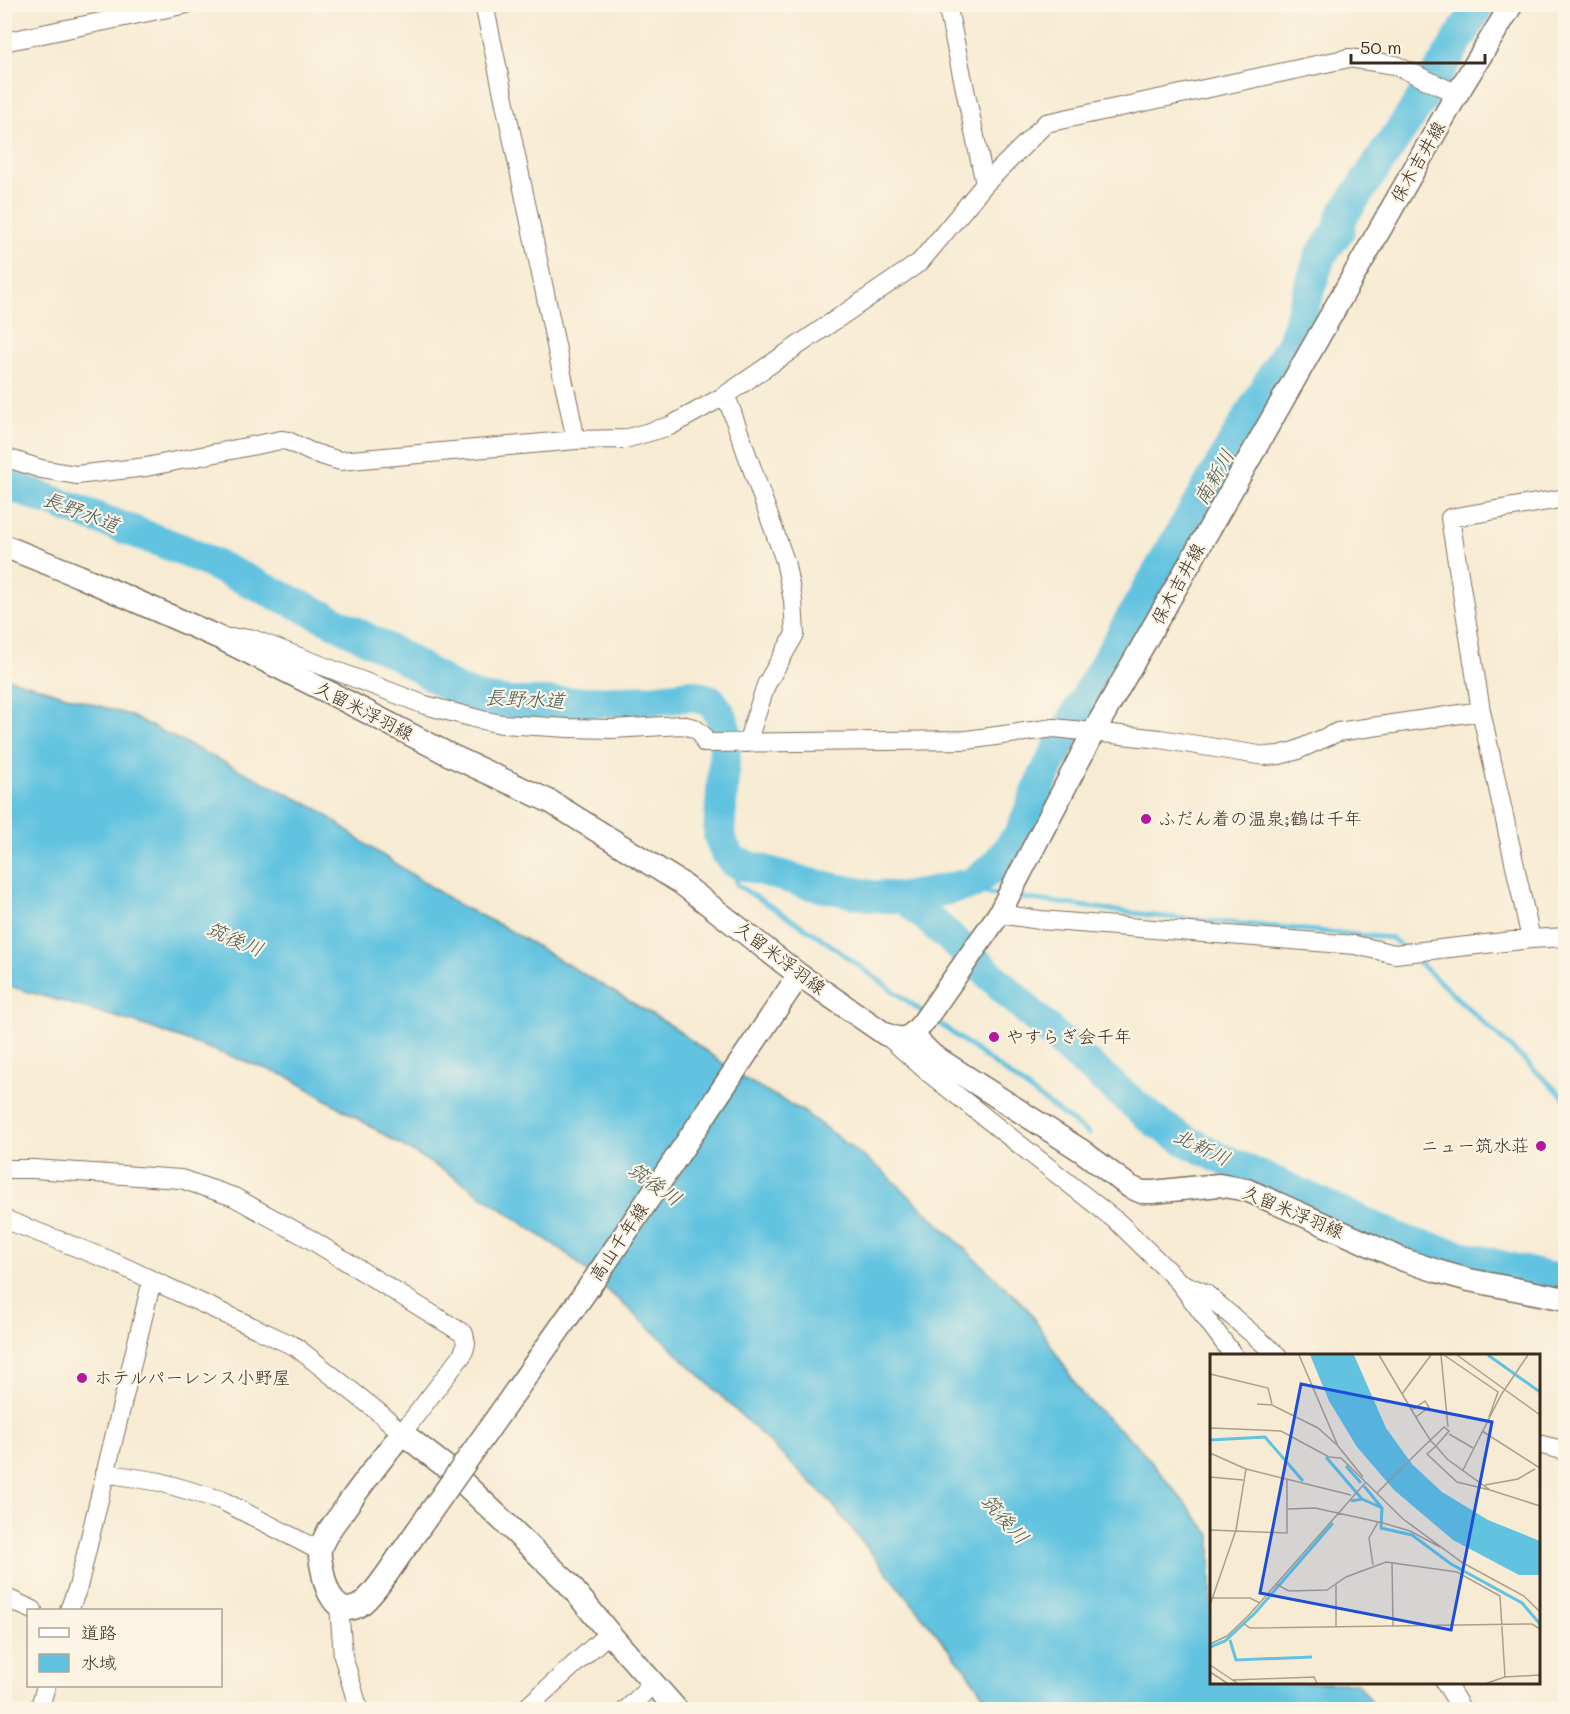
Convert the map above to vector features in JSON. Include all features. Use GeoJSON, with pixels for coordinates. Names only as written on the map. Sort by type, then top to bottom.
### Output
{"type":"FeatureCollection","features":[{"type":"Feature","properties":{"kind":"main road","name":"保木吉井線"},"geometry":{"type":"LineString","coordinates":[[917,1030],[997,917],[1015,885],[1087,732],[1451,90],[1512,4]]}},
{"type":"Feature","properties":{"kind":"main road","name":"久留米浮羽線"},"geometry":{"type":"LineString","coordinates":[[4,546],[220,638],[450,755],[551,802],[681,883],[794,981],[885,1034]]}},
{"type":"Feature","properties":{"kind":"main road","name":"高山千年線"},"geometry":{"type":"LineString","coordinates":[[339,1606],[350,1609],[362,1604],[398,1558],[589,1287],[794,981]]}},
{"type":"Feature","properties":{"kind":"main road","name":"久留米浮羽線"},"geometry":{"type":"LineString","coordinates":[[917,1030],[932,1055],[1142,1192],[1206,1185],[1233,1186],[1247,1190],[1404,1260],[1469,1280],[1566,1299]]}},
{"type":"Feature","properties":{"kind":"main road"},"geometry":{"type":"LineString","coordinates":[[885,1034],[903,1040],[917,1030]]}},
{"type":"Feature","properties":{"kind":"main road"},"geometry":{"type":"LineString","coordinates":[[339,1606],[327,1590],[320,1551],[328,1532],[402,1433],[450,1470],[568,1583],[677,1710]]}},
{"type":"Feature","properties":{"kind":"street"},"geometry":{"type":"LineString","coordinates":[[4,42],[187,4]]}},
{"type":"Feature","properties":{"kind":"street"},"geometry":{"type":"LineString","coordinates":[[484,4],[576,440]]}},
{"type":"Feature","properties":{"kind":"street"},"geometry":{"type":"LineString","coordinates":[[947,4],[985,184]]}},
{"type":"Feature","properties":{"kind":"street"},"geometry":{"type":"LineString","coordinates":[[4,457],[41,469],[75,475],[146,467],[281,440],[340,461],[576,440],[625,439],[670,426],[724,396],[920,262],[985,184],[1046,123],[1349,58],[1395,65],[1451,90]]}},
{"type":"Feature","properties":{"kind":"street"},"geometry":{"type":"LineString","coordinates":[[724,396],[729,404],[785,561],[793,600],[795,634],[766,686],[745,743]]}},
{"type":"Feature","properties":{"kind":"street"},"geometry":{"type":"LineString","coordinates":[[1531,939],[1481,711],[1450,518],[1566,498]]}},
{"type":"Feature","properties":{"kind":"street"},"geometry":{"type":"LineString","coordinates":[[220,638],[250,638],[425,705],[482,720],[502,724],[568,728],[612,729],[682,725],[694,728],[702,734],[705,743],[967,740],[1054,728],[1160,739],[1265,756],[1295,751],[1338,732],[1481,711]]}},
{"type":"Feature","properties":{"kind":"street"},"geometry":{"type":"LineString","coordinates":[[997,917],[1355,945],[1395,954],[1566,937]]}},
{"type":"Feature","properties":{"kind":"street"},"geometry":{"type":"LineString","coordinates":[[885,1034],[930,1074],[1119,1223],[1179,1282],[1233,1354]]}},
{"type":"Feature","properties":{"kind":"street"},"geometry":{"type":"LineString","coordinates":[[4,1169],[180,1179],[234,1197],[310,1239],[464,1334],[466,1344],[463,1354],[402,1433],[296,1347],[109,1260],[4,1219]]}},
{"type":"Feature","properties":{"kind":"street"},"geometry":{"type":"LineString","coordinates":[[70,1609],[78,1587],[152,1280]]}},
{"type":"Feature","properties":{"kind":"street"},"geometry":{"type":"LineString","coordinates":[[1179,1282],[1205,1293],[1276,1354]]}},
{"type":"Feature","properties":{"kind":"street"},"geometry":{"type":"LineString","coordinates":[[1540,1444],[1566,1451]]}},
{"type":"Feature","properties":{"kind":"street"},"geometry":{"type":"LineString","coordinates":[[105,1473],[160,1482],[220,1500],[320,1551]]}},
{"type":"Feature","properties":{"kind":"street"},"geometry":{"type":"LineString","coordinates":[[4,1597],[29,1609]]}},
{"type":"Feature","properties":{"kind":"street"},"geometry":{"type":"LineString","coordinates":[[339,1606],[343,1656],[359,1710]]}},
{"type":"Feature","properties":{"kind":"street"},"geometry":{"type":"LineString","coordinates":[[524,1710],[609,1633]]}},
{"type":"Feature","properties":{"kind":"street"},"geometry":{"type":"LineString","coordinates":[[626,1710],[654,1683]]}},
{"type":"Feature","properties":{"kind":"street"},"geometry":{"type":"LineString","coordinates":[[1446,1684],[1462,1710]]}},
{"type":"Feature","properties":{"kind":"street"},"geometry":{"type":"LineString","coordinates":[[39,1710],[46,1687]]}},
{"type":"Feature","properties":{"kind":"water","name":"筑後川"},"geometry":{"type":"Polygon","coordinates":[[[4,677],[129,715],[318,809],[368,846],[459,905],[502,926],[670,1025],[743,1078],[804,1112],[884,1172],[1027,1308],[1084,1397],[1139,1447],[1210,1534],[1210,1684],[1359,1684],[1377,1709],[993,1709],[969,1674],[828,1499],[661,1338],[566,1253],[459,1180],[289,1077],[140,1024],[5,985],[4,677]]]}},
{"type":"Feature","properties":{"kind":"waterway","name":"長野水道"},"geometry":{"type":"LineString","coordinates":[[4,483],[183,550],[327,618],[402,657],[458,691],[481,699],[511,703],[562,703],[652,700],[692,695],[711,701],[722,717],[726,732],[719,836],[734,862],[810,884],[872,896],[905,898],[971,884],[994,867],[1020,834],[1044,776],[1073,720],[1293,341],[1320,256],[1339,230],[1341,218],[1424,96],[1480,4]]}},
{"type":"Feature","properties":{"kind":"waterway"},"geometry":{"type":"LineString","coordinates":[[734,862],[737,885],[821,938],[924,1013]]}},
{"type":"Feature","properties":{"kind":"waterway"},"geometry":{"type":"LineString","coordinates":[[971,884],[980,892],[1003,895]]}},
{"type":"Feature","properties":{"kind":"waterway"},"geometry":{"type":"LineString","coordinates":[[1015,897],[1156,916],[1392,938],[1404,949]]}},
{"type":"Feature","properties":{"kind":"waterway","name":"北新川"},"geometry":{"type":"LineString","coordinates":[[905,898],[1070,1050],[1157,1123],[1181,1138],[1220,1158],[1409,1243],[1566,1281]]}},
{"type":"Feature","properties":{"kind":"waterway"},"geometry":{"type":"LineString","coordinates":[[1413,957],[1566,1099]]}},
{"type":"Feature","properties":{"kind":"waterway"},"geometry":{"type":"LineString","coordinates":[[932,1018],[1089,1134]]}},
{"type":"Feature","properties":{"kind":"place","name":"ふだん着の温泉;鶴は千年"},"geometry":{"type":"Point","coordinates":[1146,819]}},
{"type":"Feature","properties":{"kind":"place","name":"やすらぎ会千年"},"geometry":{"type":"Point","coordinates":[994,1037]}},
{"type":"Feature","properties":{"kind":"place","name":"ニュー筑水荘"},"geometry":{"type":"Point","coordinates":[1541,1146]}},
{"type":"Feature","properties":{"kind":"place","name":"ホテルパーレンス小野屋"},"geometry":{"type":"Point","coordinates":[82,1378]}},
{"type":"Feature","properties":{"kind":"water label","name":"南新川"},"geometry":{"type":"Point","coordinates":[1214,477]}}]}
